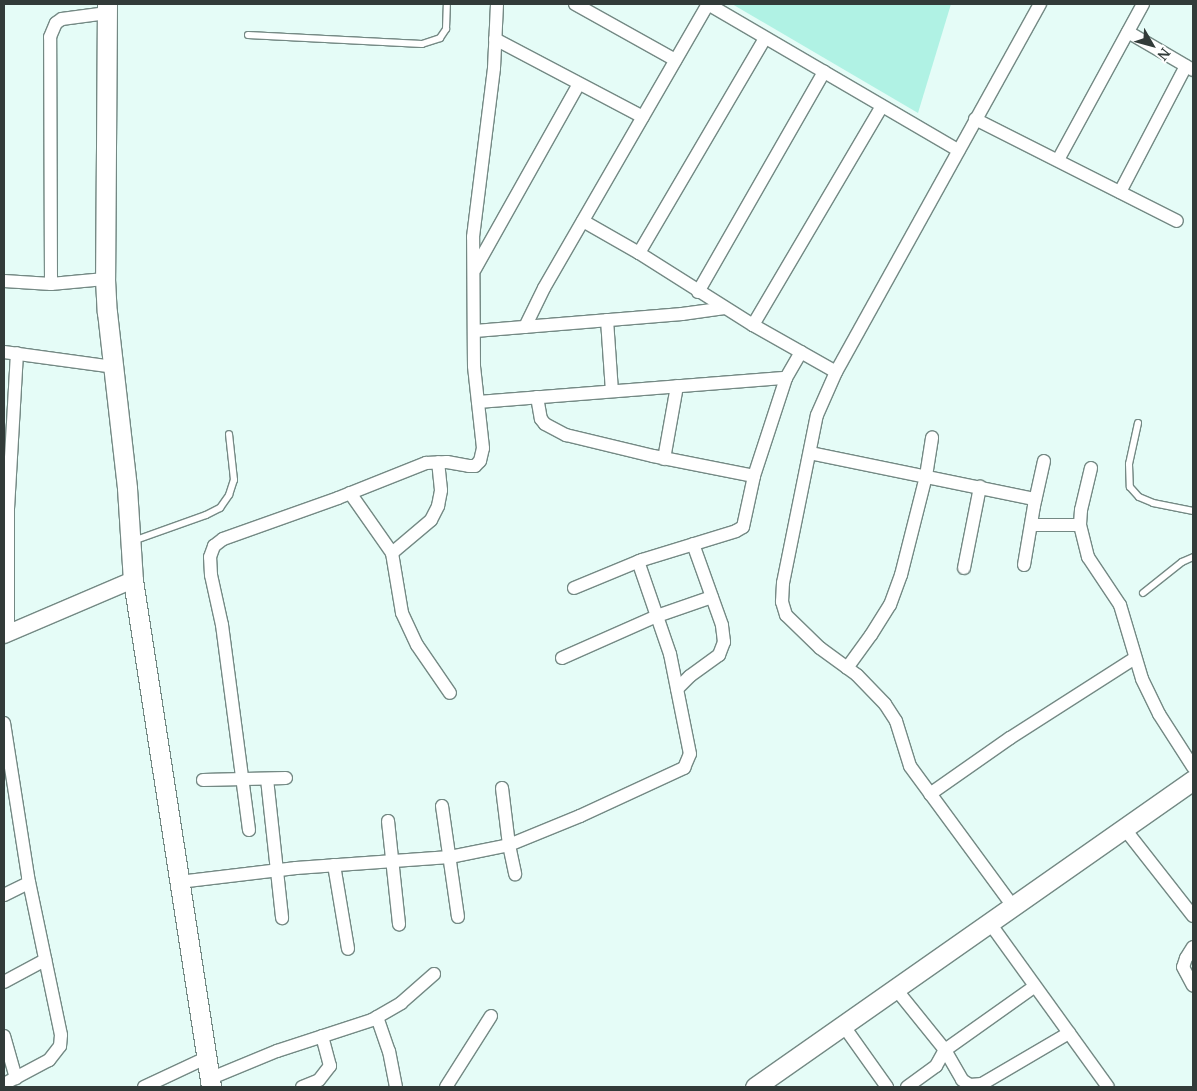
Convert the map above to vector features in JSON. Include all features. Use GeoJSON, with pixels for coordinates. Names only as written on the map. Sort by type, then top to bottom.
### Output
{"type":"FeatureCollection","features":[{"type":"Feature","properties":{"kind":"main road"},"geometry":{"type":"LineString","coordinates":[[107,9],[105,279],[133,580],[210,1083]]}},
{"type":"Feature","properties":{"kind":"main road"},"geometry":{"type":"LineString","coordinates":[[755,1087],[1012,905],[1193,780]]}},
{"type":"Feature","properties":{"kind":"street"},"geometry":{"type":"LineString","coordinates":[[249,830],[222,626],[210,575],[210,556],[214,546],[223,539],[426,463],[438,462],[475,466],[480,461],[482,448],[474,366],[475,270],[473,237],[494,68],[497,4]]}},
{"type":"Feature","properties":{"kind":"street"},"geometry":{"type":"LineString","coordinates":[[575,4],[675,60]]}},
{"type":"Feature","properties":{"kind":"street"},"geometry":{"type":"LineString","coordinates":[[526,327],[583,220],[708,4],[958,150]]}},
{"type":"Feature","properties":{"kind":"street"},"geometry":{"type":"LineString","coordinates":[[1012,905],[910,766],[900,731],[893,716],[863,681],[797,628],[786,615],[782,602],[783,583],[817,415],[836,372],[1040,4]]}},
{"type":"Feature","properties":{"kind":"street"},"geometry":{"type":"LineString","coordinates":[[1058,160],[1143,4]]}},
{"type":"Feature","properties":{"kind":"street"},"geometry":{"type":"LineString","coordinates":[[51,284],[50,37],[56,22],[62,19],[107,9]]}},
{"type":"Feature","properties":{"kind":"street"},"geometry":{"type":"LineString","coordinates":[[1120,192],[1190,68],[1128,32]]}},
{"type":"Feature","properties":{"kind":"street"},"geometry":{"type":"LineString","coordinates":[[639,253],[766,38]]}},
{"type":"Feature","properties":{"kind":"street"},"geometry":{"type":"LineString","coordinates":[[495,39],[643,117]]}},
{"type":"Feature","properties":{"kind":"street"},"geometry":{"type":"LineString","coordinates":[[698,292],[824,72]]}},
{"type":"Feature","properties":{"kind":"street"},"geometry":{"type":"LineString","coordinates":[[475,270],[579,84]]}},
{"type":"Feature","properties":{"kind":"street"},"geometry":{"type":"LineString","coordinates":[[753,325],[882,106]]}},
{"type":"Feature","properties":{"kind":"street"},"geometry":{"type":"LineString","coordinates":[[976,118],[1178,221]]}},
{"type":"Feature","properties":{"kind":"street"},"geometry":{"type":"LineString","coordinates":[[583,220],[639,253],[698,292],[836,372]]}},
{"type":"Feature","properties":{"kind":"street"},"geometry":{"type":"LineString","coordinates":[[4,281],[51,284],[105,279]]}},
{"type":"Feature","properties":{"kind":"street"},"geometry":{"type":"LineString","coordinates":[[475,331],[725,308]]}},
{"type":"Feature","properties":{"kind":"street"},"geometry":{"type":"LineString","coordinates":[[607,320],[612,391]]}},
{"type":"Feature","properties":{"kind":"street"},"geometry":{"type":"LineString","coordinates":[[574,588],[638,561],[736,531],[743,527],[754,476],[786,378],[801,352]]}},
{"type":"Feature","properties":{"kind":"street"},"geometry":{"type":"LineString","coordinates":[[113,367],[10,353],[6,509],[6,634],[133,580]]}},
{"type":"Feature","properties":{"kind":"street"},"geometry":{"type":"LineString","coordinates":[[478,402],[786,378]]}},
{"type":"Feature","properties":{"kind":"street"},"geometry":{"type":"LineString","coordinates":[[664,459],[677,386]]}},
{"type":"Feature","properties":{"kind":"street"},"geometry":{"type":"LineString","coordinates":[[537,397],[541,419],[558,432],[664,459],[754,476]]}},
{"type":"Feature","properties":{"kind":"street"},"geometry":{"type":"LineString","coordinates":[[847,668],[890,605],[901,574],[926,476],[932,436]]}},
{"type":"Feature","properties":{"kind":"street"},"geometry":{"type":"LineString","coordinates":[[810,453],[1035,499]]}},
{"type":"Feature","properties":{"kind":"street"},"geometry":{"type":"LineString","coordinates":[[1024,565],[1035,499],[1044,460]]}},
{"type":"Feature","properties":{"kind":"street"},"geometry":{"type":"LineString","coordinates":[[392,553],[431,520],[438,506],[441,490],[438,462]]}},
{"type":"Feature","properties":{"kind":"street"},"geometry":{"type":"LineString","coordinates":[[1091,468],[1081,510],[1080,525],[1088,557],[1120,605],[1142,679],[1160,714],[1193,767]]}},
{"type":"Feature","properties":{"kind":"street"},"geometry":{"type":"LineString","coordinates":[[964,568],[980,487]]}},
{"type":"Feature","properties":{"kind":"street"},"geometry":{"type":"LineString","coordinates":[[350,493],[392,553],[402,613],[417,645],[450,693]]}},
{"type":"Feature","properties":{"kind":"street"},"geometry":{"type":"LineString","coordinates":[[1031,525],[1080,525]]}},
{"type":"Feature","properties":{"kind":"street"},"geometry":{"type":"LineString","coordinates":[[677,689],[690,676],[710,664],[723,649],[722,625],[693,544]]}},
{"type":"Feature","properties":{"kind":"street"},"geometry":{"type":"LineString","coordinates":[[179,882],[334,865],[450,857],[509,845],[580,816],[684,768],[690,754],[670,654],[638,561]]}},
{"type":"Feature","properties":{"kind":"street"},"geometry":{"type":"LineString","coordinates":[[562,658],[657,616],[712,596]]}},
{"type":"Feature","properties":{"kind":"street"},"geometry":{"type":"LineString","coordinates":[[930,794],[1010,738],[1136,658]]}},
{"type":"Feature","properties":{"kind":"street"},"geometry":{"type":"LineString","coordinates":[[4,723],[7,756],[29,883],[60,1035],[60,1046],[49,1060],[4,1084]]}},
{"type":"Feature","properties":{"kind":"street"},"geometry":{"type":"LineString","coordinates":[[267,778],[282,918]]}},
{"type":"Feature","properties":{"kind":"street"},"geometry":{"type":"LineString","coordinates":[[203,780],[286,778]]}},
{"type":"Feature","properties":{"kind":"street"},"geometry":{"type":"LineString","coordinates":[[502,788],[509,845],[515,874]]}},
{"type":"Feature","properties":{"kind":"street"},"geometry":{"type":"LineString","coordinates":[[442,806],[458,917]]}},
{"type":"Feature","properties":{"kind":"street"},"geometry":{"type":"LineString","coordinates":[[388,821],[399,924]]}},
{"type":"Feature","properties":{"kind":"street"},"geometry":{"type":"LineString","coordinates":[[1124,828],[1193,916]]}},
{"type":"Feature","properties":{"kind":"street"},"geometry":{"type":"LineString","coordinates":[[334,865],[348,949]]}},
{"type":"Feature","properties":{"kind":"street"},"geometry":{"type":"LineString","coordinates":[[4,895],[29,883]]}},
{"type":"Feature","properties":{"kind":"street"},"geometry":{"type":"LineString","coordinates":[[989,922],[1108,1087]]}},
{"type":"Feature","properties":{"kind":"street"},"geometry":{"type":"LineString","coordinates":[[1193,947],[1183,966],[1193,986]]}},
{"type":"Feature","properties":{"kind":"street"},"geometry":{"type":"LineString","coordinates":[[4,982],[46,960]]}},
{"type":"Feature","properties":{"kind":"street"},"geometry":{"type":"LineString","coordinates":[[210,1083],[276,1051],[377,1017],[401,1003],[434,974]]}},
{"type":"Feature","properties":{"kind":"street"},"geometry":{"type":"LineString","coordinates":[[907,1087],[936,1066],[945,1050],[1035,986]]}},
{"type":"Feature","properties":{"kind":"street"},"geometry":{"type":"LineString","coordinates":[[895,988],[945,1050],[962,1080],[970,1085],[982,1084],[1069,1033]]}},
{"type":"Feature","properties":{"kind":"street"},"geometry":{"type":"LineString","coordinates":[[446,1087],[491,1016]]}},
{"type":"Feature","properties":{"kind":"street"},"geometry":{"type":"LineString","coordinates":[[377,1017],[389,1051],[396,1087]]}},
{"type":"Feature","properties":{"kind":"street"},"geometry":{"type":"LineString","coordinates":[[843,1025],[888,1087]]}},
{"type":"Feature","properties":{"kind":"street"},"geometry":{"type":"LineString","coordinates":[[4,1036],[16,1078]]}},
{"type":"Feature","properties":{"kind":"street"},"geometry":{"type":"LineString","coordinates":[[302,1087],[319,1080],[330,1066],[322,1036]]}},
{"type":"Feature","properties":{"kind":"street"},"geometry":{"type":"LineString","coordinates":[[144,1087],[206,1058]]}},
{"type":"Feature","properties":{"kind":"lane"},"geometry":{"type":"LineString","coordinates":[[248,35],[422,44],[440,38],[446,29],[448,4]]}},
{"type":"Feature","properties":{"kind":"lane"},"geometry":{"type":"LineString","coordinates":[[1138,424],[1129,464],[1130,487],[1139,497],[1153,504],[1193,512]]}},
{"type":"Feature","properties":{"kind":"lane"},"geometry":{"type":"LineString","coordinates":[[130,542],[206,515],[220,508],[230,495],[234,480],[229,434]]}},
{"type":"Feature","properties":{"kind":"lane"},"geometry":{"type":"LineString","coordinates":[[1143,593],[1176,566],[1193,558]]}},
{"type":"Feature","properties":{"kind":"green space"},"geometry":{"type":"Polygon","coordinates":[[[732,4],[951,4],[918,113],[732,4]]]}}]}
